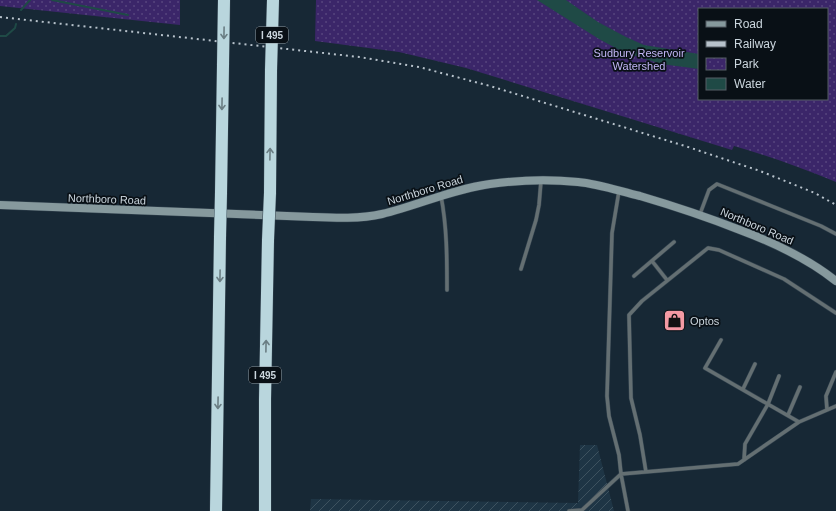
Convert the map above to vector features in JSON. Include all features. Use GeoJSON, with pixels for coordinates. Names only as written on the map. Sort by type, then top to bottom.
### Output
{"type":"FeatureCollection","features":[{"type":"Feature","properties":{"kind":"highway"},"geometry":{"type":"LineString","coordinates":[[215,511],[217,470],[224,0]]}},
{"type":"Feature","properties":{"kind":"highway","name":"I 495"},"geometry":{"type":"LineString","coordinates":[[265,511],[265,399],[270,194],[272,0]]}},
{"type":"Feature","properties":{"kind":"highway"},"geometry":{"type":"LineString","coordinates":[[265,399],[272,511]]}},
{"type":"Feature","properties":{"kind":"main road","name":"Northboro Road"},"geometry":{"type":"LineString","coordinates":[[0,205],[339,218],[382,214],[460,190],[490,184],[541,180],[579,182],[669,204],[700,214],[789,250],[814,264],[836,281]]}},
{"type":"Feature","properties":{"kind":"lane"},"geometry":{"type":"LineString","coordinates":[[521,269],[536,220],[540,200],[541,180]]}},
{"type":"Feature","properties":{"kind":"lane"},"geometry":{"type":"LineString","coordinates":[[700,214],[709,190],[717,184],[821,226],[836,234]]}},
{"type":"Feature","properties":{"kind":"lane"},"geometry":{"type":"LineString","coordinates":[[619,191],[612,234],[607,396],[609,416],[619,455],[628,511]]}},
{"type":"Feature","properties":{"kind":"lane"},"geometry":{"type":"LineString","coordinates":[[441,196],[446,236],[447,290]]}},
{"type":"Feature","properties":{"kind":"lane"},"geometry":{"type":"LineString","coordinates":[[634,276],[674,242]]}},
{"type":"Feature","properties":{"kind":"lane"},"geometry":{"type":"LineString","coordinates":[[646,472],[640,435],[631,398],[629,315],[642,301],[667,280],[708,248],[719,250],[784,279],[836,313]]}},
{"type":"Feature","properties":{"kind":"lane"},"geometry":{"type":"LineString","coordinates":[[652,261],[667,280]]}},
{"type":"Feature","properties":{"kind":"lane"},"geometry":{"type":"LineString","coordinates":[[721,340],[706,368],[798,422]]}},
{"type":"Feature","properties":{"kind":"lane"},"geometry":{"type":"LineString","coordinates":[[743,390],[755,364]]}},
{"type":"Feature","properties":{"kind":"lane"},"geometry":{"type":"LineString","coordinates":[[827,410],[826,396],[836,372]]}},
{"type":"Feature","properties":{"kind":"lane"},"geometry":{"type":"LineString","coordinates":[[744,460],[745,444],[768,404],[780,376]]}},
{"type":"Feature","properties":{"kind":"lane"},"geometry":{"type":"LineString","coordinates":[[788,415],[800,387]]}},
{"type":"Feature","properties":{"kind":"lane"},"geometry":{"type":"LineString","coordinates":[[569,511],[582,510],[621,474],[738,464],[798,422],[836,406]]}},
{"type":"Feature","properties":{"kind":"shaded area"},"geometry":{"type":"Polygon","coordinates":[[[580,445],[597,445],[614,511],[310,511],[311,499],[578,503],[580,445]]]}},
{"type":"Feature","properties":{"kind":"green space"},"geometry":{"type":"Polygon","coordinates":[[[0,0],[180,0],[180,25],[0,6],[0,0]]]}},
{"type":"Feature","properties":{"kind":"green space","name":"Sudbury Reservoir Watershed"},"geometry":{"type":"Polygon","coordinates":[[[316,0],[836,0],[836,182],[785,162],[734,146],[732,150],[466,68],[399,52],[315,41],[316,0]]]}},
{"type":"Feature","properties":{"kind":"water"},"geometry":{"type":"Polygon","coordinates":[[[537,0],[566,0],[598,22],[644,45],[698,54],[698,69],[661,64],[623,52],[599,39],[537,0]]]}},
{"type":"Feature","properties":{"kind":"waterway"},"geometry":{"type":"LineString","coordinates":[[21,10],[30,0]]}},
{"type":"Feature","properties":{"kind":"waterway"},"geometry":{"type":"LineString","coordinates":[[52,0],[128,15]]}},
{"type":"Feature","properties":{"kind":"waterway"},"geometry":{"type":"LineString","coordinates":[[0,36],[6,36],[15,28],[16,24]]}},
{"type":"Feature","properties":{"kind":"railway"},"geometry":{"type":"LineString","coordinates":[[0,17],[359,57],[419,67],[490,86],[685,146],[760,171],[815,193],[836,205]]}},
{"type":"Feature","properties":{"kind":"place","name":"Optos"},"geometry":{"type":"Point","coordinates":[674,321]}}]}
